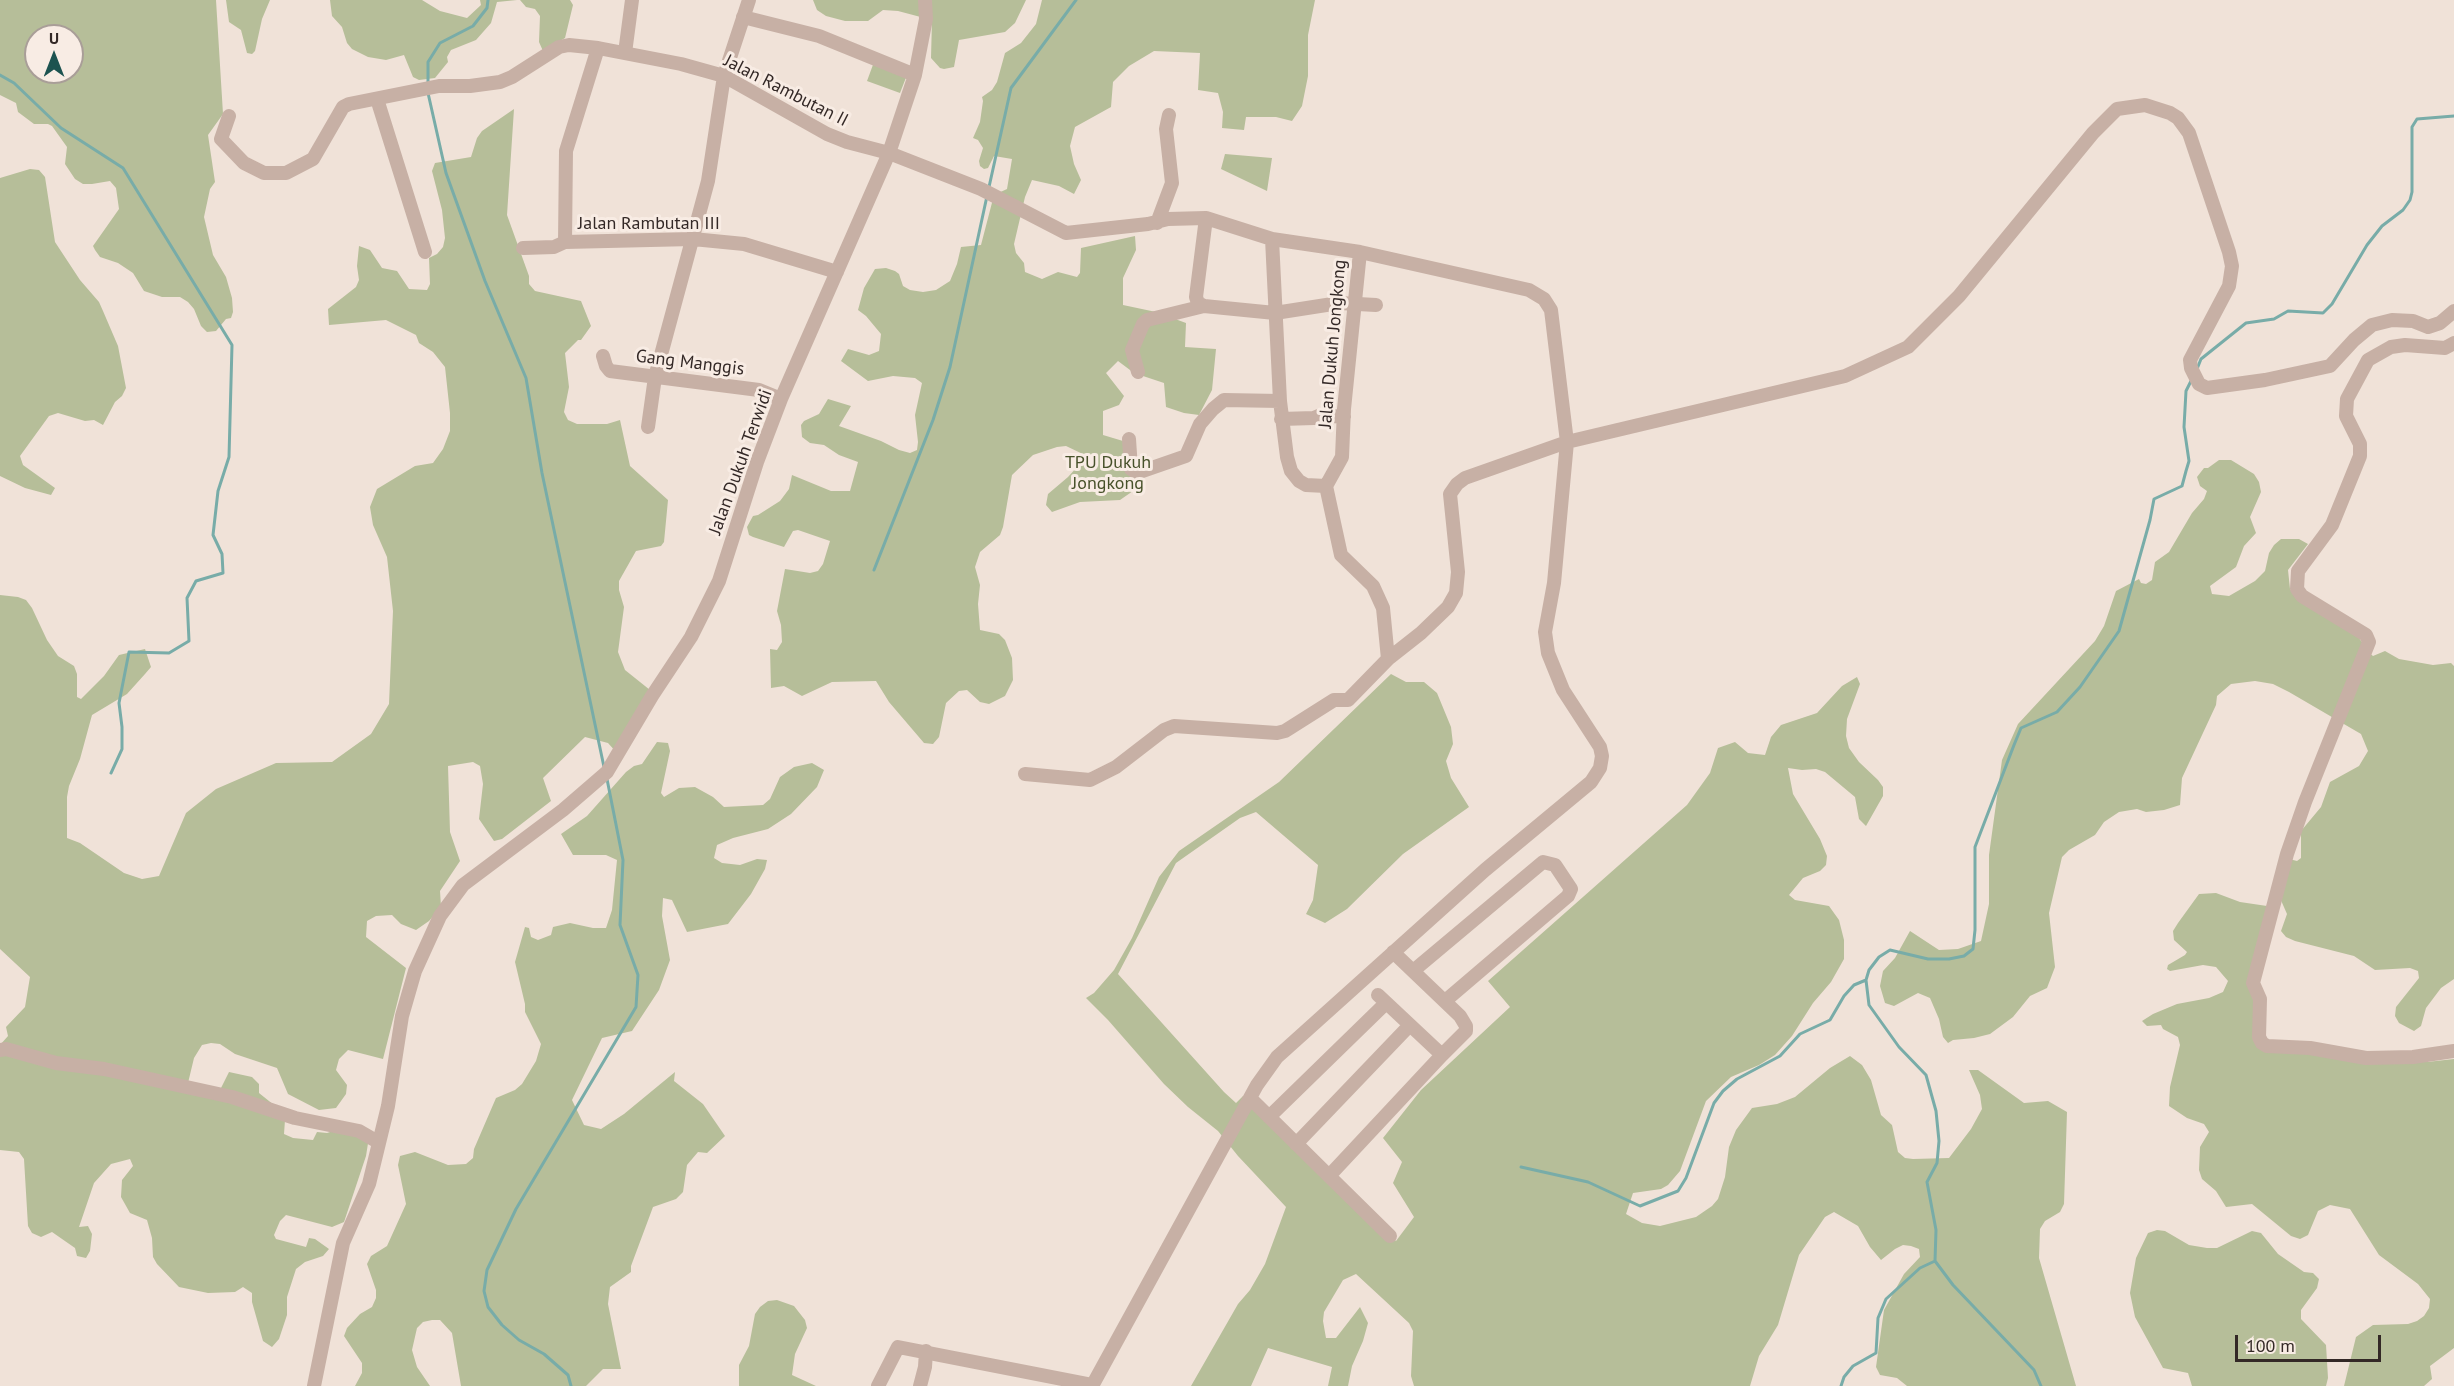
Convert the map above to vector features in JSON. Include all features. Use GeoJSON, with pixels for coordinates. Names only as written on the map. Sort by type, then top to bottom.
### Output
{"type":"FeatureCollection","features":[{"type":"Feature","properties":{"kind":"street"},"geometry":{"type":"LineString","coordinates":[[625,53],[632,0]]}},
{"type":"Feature","properties":{"kind":"street"},"geometry":{"type":"LineString","coordinates":[[648,427],[655,376],[708,181],[724,76],[749,0]]}},
{"type":"Feature","properties":{"kind":"street","name":"Jalan Dukuh Terwidi"},"geometry":{"type":"LineString","coordinates":[[314,1386],[343,1243],[369,1184],[388,1106],[402,1016],[415,971],[440,916],[464,885],[563,810],[605,774],[691,637],[719,581],[757,462],[781,399],[889,153],[915,75],[926,19],[925,0]]}},
{"type":"Feature","properties":{"kind":"street"},"geometry":{"type":"LineString","coordinates":[[743,17],[819,36],[915,75]]}},
{"type":"Feature","properties":{"kind":"street","name":"Jalan Rambutan II"},"geometry":{"type":"LineString","coordinates":[[377,99],[439,86],[470,86],[500,82],[512,77],[559,47],[568,45],[598,48],[681,64],[724,76],[827,134],[889,153]]}},
{"type":"Feature","properties":{"kind":"street"},"geometry":{"type":"LineString","coordinates":[[565,242],[566,152],[598,48]]}},
{"type":"Feature","properties":{"kind":"street"},"geometry":{"type":"LineString","coordinates":[[229,117],[220,139],[244,163],[264,173],[286,173],[313,159],[343,107],[377,99],[425,252]]}},
{"type":"Feature","properties":{"kind":"street"},"geometry":{"type":"LineString","coordinates":[[1025,774],[1090,780],[1116,767],[1164,730],[1174,726],[1277,733],[1296,726],[1334,700],[1348,700],[1388,659],[1448,608],[1456,594],[1458,572],[1450,494],[1457,484],[1465,478],[1567,442],[1845,376],[1908,347],[1959,296],[2107,117],[2117,109],[2145,105],[2178,118],[2188,134],[2232,266],[2229,286],[2190,360],[2193,374],[2199,384],[2207,388],[2310,372],[2330,366],[2354,340],[2372,325],[2392,320],[2413,321],[2428,327],[2440,322],[2454,310]]}},
{"type":"Feature","properties":{"kind":"street"},"geometry":{"type":"LineString","coordinates":[[1157,223],[1172,183],[1166,129],[1169,115]]}},
{"type":"Feature","properties":{"kind":"street","name":"Jalan Dukuh Jongkong"},"geometry":{"type":"LineString","coordinates":[[889,153],[981,189],[1066,233],[1157,223],[1168,219],[1206,218],[1272,238],[1360,252],[1342,457],[1326,486]]}},
{"type":"Feature","properties":{"kind":"street"},"geometry":{"type":"LineString","coordinates":[[1204,306],[1198,303],[1196,297],[1206,218]]}},
{"type":"Feature","properties":{"kind":"street","name":"Jalan Rambutan III"},"geometry":{"type":"LineString","coordinates":[[523,248],[554,247],[565,242],[693,238],[744,244],[837,272]]}},
{"type":"Feature","properties":{"kind":"street"},"geometry":{"type":"LineString","coordinates":[[1272,238],[1281,419],[1287,457],[1294,476],[1306,485],[1326,486],[1341,555],[1373,586],[1383,608],[1388,659]]}},
{"type":"Feature","properties":{"kind":"street"},"geometry":{"type":"LineString","coordinates":[[878,1386],[898,1347],[1092,1386],[1257,1085],[1277,1057],[1485,870],[1591,782],[1600,768],[1602,756],[1600,747],[1563,690],[1548,653],[1545,632],[1554,583],[1567,442],[1551,310],[1544,299],[1529,290],[1360,252]]}},
{"type":"Feature","properties":{"kind":"street"},"geometry":{"type":"LineString","coordinates":[[1138,372],[1132,350],[1147,320],[1204,306],[1275,313],[1298,311],[1322,304],[1376,305]]}},
{"type":"Feature","properties":{"kind":"street"},"geometry":{"type":"LineString","coordinates":[[2454,343],[2445,348],[2405,345],[2391,347],[2368,360],[2347,399],[2346,416],[2360,444],[2360,456],[2332,525],[2298,571],[2297,589],[2302,596],[2366,635],[2369,642],[2305,802],[2287,854],[2253,983],[2260,999],[2259,1037],[2267,1046],[2310,1048],[2366,1058],[2413,1057],[2454,1051]]}},
{"type":"Feature","properties":{"kind":"street","name":"Gang Manggis"},"geometry":{"type":"LineString","coordinates":[[603,356],[610,371],[759,390],[781,399]]}},
{"type":"Feature","properties":{"kind":"street"},"geometry":{"type":"LineString","coordinates":[[1129,439],[1131,469],[1137,473],[1186,456],[1200,424],[1224,400],[1280,401]]}},
{"type":"Feature","properties":{"kind":"street"},"geometry":{"type":"LineString","coordinates":[[1281,419],[1314,418],[1321,415],[1344,417]]}},
{"type":"Feature","properties":{"kind":"street"},"geometry":{"type":"LineString","coordinates":[[1413,971],[1543,862],[1555,865],[1572,889],[1568,896],[1445,1001]]}},
{"type":"Feature","properties":{"kind":"street"},"geometry":{"type":"LineString","coordinates":[[1329,1176],[1466,1031],[1461,1016],[1393,952]]}},
{"type":"Feature","properties":{"kind":"street"},"geometry":{"type":"LineString","coordinates":[[1269,1118],[1382,999],[1442,1055]]}},
{"type":"Feature","properties":{"kind":"street"},"geometry":{"type":"LineString","coordinates":[[1296,1144],[1410,1025]]}},
{"type":"Feature","properties":{"kind":"street"},"geometry":{"type":"LineString","coordinates":[[0,1050],[6,1049],[56,1064],[104,1069],[232,1097],[295,1118],[359,1131],[378,1142]]}},
{"type":"Feature","properties":{"kind":"street"},"geometry":{"type":"LineString","coordinates":[[1251,1099],[1390,1236]]}},
{"type":"Feature","properties":{"kind":"street"},"geometry":{"type":"LineString","coordinates":[[920,1386],[926,1351]]}},
{"type":"Feature","properties":{"kind":"green space"},"geometry":{"type":"Polygon","coordinates":[[[0,0],[216,0],[223,114],[208,135],[215,182],[210,189],[204,217],[213,255],[226,277],[232,298],[231,318],[226,319],[216,331],[207,332],[201,326],[194,309],[188,302],[180,297],[162,297],[144,291],[133,273],[118,263],[100,257],[93,246],[119,209],[116,188],[110,181],[83,184],[75,179],[65,164],[67,147],[52,126],[34,124],[18,112],[16,103],[0,95],[0,0]]]}},
{"type":"Feature","properties":{"kind":"green space"},"geometry":{"type":"Polygon","coordinates":[[[226,0],[270,0],[262,19],[255,51],[252,54],[247,53],[241,30],[229,22],[226,0]]]}},
{"type":"Feature","properties":{"kind":"green space"},"geometry":{"type":"Polygon","coordinates":[[[330,0],[422,0],[440,11],[467,18],[481,5],[480,0],[517,0],[497,2],[491,23],[476,40],[451,50],[447,57],[448,62],[435,78],[419,80],[413,77],[404,55],[386,60],[368,57],[352,49],[347,43],[342,27],[332,16],[330,0]]]}},
{"type":"Feature","properties":{"kind":"green space"},"geometry":{"type":"Polygon","coordinates":[[[520,0],[570,0],[573,5],[565,38],[543,51],[539,42],[540,16],[535,9],[526,7],[520,0]]]}},
{"type":"Feature","properties":{"kind":"green space"},"geometry":{"type":"Polygon","coordinates":[[[813,0],[1026,0],[1015,23],[1005,32],[959,40],[954,67],[944,69],[940,68],[931,58],[932,20],[898,11],[883,10],[868,21],[845,21],[826,16],[817,10],[813,0]]]}},
{"type":"Feature","properties":{"kind":"green space","name":"TPU Dukuh Jongkong"},"geometry":{"type":"Polygon","coordinates":[[[1042,0],[1315,0],[1308,35],[1308,76],[1302,106],[1292,121],[1276,117],[1246,117],[1244,130],[1222,128],[1223,112],[1218,93],[1198,90],[1200,53],[1154,51],[1129,66],[1113,82],[1111,107],[1075,127],[1070,146],[1081,180],[1074,194],[1059,186],[1032,180],[1025,197],[1014,244],[1016,253],[1024,263],[1025,272],[1042,279],[1058,272],[1077,277],[1080,273],[1081,248],[1135,236],[1136,250],[1123,278],[1123,305],[1156,312],[1186,323],[1185,347],[1216,349],[1212,390],[1199,415],[1184,413],[1166,407],[1164,383],[1134,373],[1118,361],[1106,373],[1124,396],[1119,405],[1103,411],[1103,435],[1123,441],[1136,476],[1133,491],[1120,500],[1080,502],[1052,512],[1046,505],[1048,494],[1087,456],[1066,446],[1033,455],[1012,475],[1000,535],[980,552],[975,567],[980,585],[978,604],[980,630],[999,634],[1005,640],[1012,658],[1013,680],[1005,696],[989,704],[980,702],[967,690],[959,691],[946,703],[939,737],[933,744],[924,743],[889,702],[876,681],[832,682],[802,696],[784,686],[771,688],[770,649],[777,650],[782,642],[777,611],[785,569],[810,573],[818,571],[823,564],[830,541],[798,530],[793,531],[784,547],[749,535],[747,527],[753,516],[780,501],[789,489],[792,475],[831,491],[850,491],[858,462],[839,455],[824,445],[810,443],[802,437],[801,425],[804,421],[819,414],[828,399],[851,406],[839,426],[899,450],[910,453],[917,450],[915,415],[922,383],[915,378],[893,376],[868,381],[841,361],[848,349],[869,355],[879,351],[881,334],[858,310],[864,288],[875,269],[886,268],[895,271],[899,274],[903,286],[910,290],[923,292],[936,290],[950,281],[961,247],[981,245],[994,195],[1007,189],[1012,159],[994,156],[988,168],[984,169],[980,166],[979,161],[983,148],[978,140],[973,138],[980,122],[982,97],[992,90],[997,82],[1005,53],[1021,43],[1036,24],[1042,0]]]}},
{"type":"Feature","properties":{"kind":"green space"},"geometry":{"type":"Polygon","coordinates":[[[874,62],[907,75],[900,93],[867,81],[874,62]]]}},
{"type":"Feature","properties":{"kind":"green space"},"geometry":{"type":"Polygon","coordinates":[[[514,109],[507,215],[529,276],[529,284],[535,291],[581,301],[591,326],[581,340],[578,340],[565,353],[569,387],[564,412],[568,420],[577,424],[607,424],[620,420],[630,466],[668,500],[664,542],[661,546],[636,551],[619,581],[624,607],[618,652],[625,670],[650,690],[617,753],[608,743],[585,737],[543,778],[551,801],[502,839],[494,841],[479,819],[483,784],[480,766],[473,762],[448,766],[450,832],[460,861],[440,891],[441,907],[429,921],[416,930],[401,924],[392,915],[376,916],[367,921],[366,937],[406,968],[383,1059],[348,1050],[339,1059],[336,1070],[347,1085],[346,1094],[336,1108],[319,1110],[288,1094],[277,1068],[235,1054],[220,1044],[202,1045],[194,1058],[188,1083],[220,1090],[229,1072],[252,1077],[259,1084],[259,1093],[274,1105],[285,1120],[284,1134],[293,1138],[313,1140],[317,1132],[327,1133],[339,1129],[369,1137],[366,1156],[344,1222],[332,1227],[286,1215],[280,1221],[274,1235],[276,1239],[306,1247],[309,1238],[315,1239],[329,1249],[323,1256],[305,1262],[296,1269],[287,1297],[287,1315],[279,1339],[272,1347],[263,1341],[252,1302],[252,1293],[243,1287],[235,1292],[208,1293],[179,1287],[157,1264],[153,1257],[152,1238],[147,1220],[130,1213],[121,1197],[122,1180],[133,1166],[130,1159],[111,1164],[94,1183],[79,1227],[88,1226],[92,1234],[90,1251],[86,1258],[77,1256],[75,1248],[52,1232],[41,1237],[32,1233],[28,1226],[24,1159],[19,1152],[0,1150],[0,1045],[8,1036],[6,1027],[25,1007],[30,977],[0,949],[0,595],[26,600],[58,656],[74,666],[77,674],[77,697],[81,699],[104,676],[119,655],[145,649],[151,667],[127,694],[92,715],[67,797],[67,838],[80,843],[124,873],[142,879],[159,876],[186,813],[216,789],[276,763],[332,762],[371,734],[389,704],[393,611],[387,557],[373,525],[370,507],[377,489],[415,466],[433,463],[443,449],[450,431],[450,413],[445,367],[433,352],[419,343],[416,335],[386,320],[329,325],[328,309],[356,287],[359,280],[357,266],[359,246],[370,250],[382,268],[397,271],[409,289],[427,290],[430,284],[429,258],[443,247],[445,238],[442,210],[432,171],[435,163],[471,157],[477,138],[482,131],[514,109]]]}},
{"type":"Feature","properties":{"kind":"green space"},"geometry":{"type":"Polygon","coordinates":[[[1225,154],[1272,158],[1267,191],[1221,169],[1225,154]]]}},
{"type":"Feature","properties":{"kind":"green space"},"geometry":{"type":"Polygon","coordinates":[[[30,169],[39,170],[45,177],[55,242],[80,280],[99,302],[118,346],[126,388],[115,402],[103,425],[94,420],[85,421],[58,413],[49,416],[20,456],[23,465],[55,488],[51,495],[25,488],[0,476],[0,178],[30,169]]]}},
{"type":"Feature","properties":{"kind":"green space"},"geometry":{"type":"Polygon","coordinates":[[[2219,460],[2231,460],[2254,474],[2261,492],[2250,517],[2256,533],[2244,546],[2236,567],[2210,586],[2212,594],[2229,596],[2255,581],[2265,571],[2269,553],[2274,545],[2281,539],[2299,539],[2308,544],[2288,570],[2290,589],[2295,596],[2359,638],[2364,645],[2363,648],[2373,656],[2385,651],[2399,659],[2433,665],[2451,663],[2454,666],[2454,979],[2441,988],[2426,1008],[2421,1026],[2414,1031],[2399,1023],[2395,1016],[2396,1007],[2419,978],[2418,971],[2410,968],[2375,970],[2354,956],[2295,941],[2286,937],[2281,931],[2287,914],[2280,898],[2289,859],[2297,861],[2301,858],[2301,831],[2321,807],[2330,782],[2359,766],[2368,751],[2361,734],[2273,684],[2255,681],[2231,684],[2217,696],[2216,705],[2182,778],[2180,805],[2164,810],[2146,812],[2137,809],[2119,812],[2104,822],[2095,835],[2069,850],[2062,857],[2049,913],[2055,967],[2047,988],[2030,996],[2013,1017],[1990,1034],[1953,1040],[1948,1043],[1943,1037],[1939,1019],[1930,998],[1918,993],[1894,1006],[1885,1003],[1880,986],[1883,971],[1895,958],[1910,931],[1939,950],[1958,949],[1981,941],[1989,904],[1989,855],[2002,760],[2018,724],[2095,641],[2104,626],[2116,591],[2139,579],[2141,583],[2146,584],[2152,580],[2155,562],[2169,552],[2192,513],[2204,499],[2207,491],[2200,486],[2197,477],[2204,468],[2208,468],[2219,460]]]}},
{"type":"Feature","properties":{"kind":"green space"},"geometry":{"type":"Polygon","coordinates":[[[1391,674],[1406,682],[1424,682],[1437,693],[1451,727],[1453,744],[1446,761],[1451,778],[1469,807],[1403,854],[1347,909],[1325,923],[1306,914],[1313,900],[1318,865],[1256,812],[1240,818],[1176,863],[1118,974],[1224,1092],[1236,1103],[1243,1096],[1396,1241],[1414,1217],[1393,1183],[1402,1162],[1383,1138],[1421,1090],[1510,1007],[1488,981],[1687,805],[1710,773],[1718,748],[1735,742],[1748,753],[1765,755],[1771,737],[1781,725],[1817,713],[1842,686],[1857,677],[1860,684],[1847,719],[1846,736],[1849,748],[1859,762],[1883,787],[1883,796],[1866,826],[1859,819],[1855,797],[1825,772],[1816,769],[1788,768],[1793,794],[1820,839],[1827,856],[1826,865],[1820,871],[1803,878],[1789,895],[1795,900],[1829,906],[1839,920],[1844,940],[1844,959],[1831,982],[1813,1003],[1792,1036],[1775,1055],[1731,1077],[1706,1101],[1680,1171],[1668,1185],[1661,1189],[1633,1193],[1626,1214],[1642,1223],[1660,1226],[1696,1217],[1712,1206],[1718,1199],[1725,1177],[1729,1147],[1736,1130],[1752,1108],[1777,1104],[1795,1097],[1830,1068],[1850,1056],[1862,1065],[1871,1080],[1881,1115],[1892,1125],[1898,1152],[1905,1158],[1913,1159],[1949,1158],[1971,1129],[1982,1109],[1980,1095],[1969,1070],[1978,1070],[2024,1103],[2048,1101],[2067,1112],[2064,1204],[2060,1212],[2045,1221],[2040,1229],[2039,1258],[2076,1386],[1907,1386],[1897,1378],[1880,1375],[1876,1367],[1884,1310],[1904,1274],[1920,1257],[1919,1249],[1903,1245],[1881,1260],[1870,1247],[1858,1226],[1834,1212],[1825,1217],[1799,1255],[1778,1325],[1759,1356],[1750,1386],[1414,1386],[1411,1376],[1413,1331],[1409,1323],[1356,1274],[1343,1280],[1324,1312],[1323,1321],[1326,1338],[1336,1338],[1360,1307],[1368,1323],[1352,1366],[1348,1386],[1328,1386],[1332,1367],[1268,1348],[1251,1386],[1191,1386],[1238,1304],[1250,1290],[1265,1264],[1286,1207],[1218,1131],[1164,1084],[1086,998],[1094,993],[1114,970],[1132,938],[1159,877],[1179,851],[1279,782],[1391,674]]]}},
{"type":"Feature","properties":{"kind":"green space"},"geometry":{"type":"Polygon","coordinates":[[[657,742],[668,743],[670,751],[661,793],[664,797],[679,788],[695,787],[713,797],[724,807],[763,805],[770,799],[780,777],[794,767],[812,763],[824,770],[817,787],[791,814],[768,829],[733,838],[717,845],[714,858],[722,863],[740,865],[757,859],[767,860],[765,869],[751,894],[728,924],[687,932],[672,900],[663,898],[662,916],[670,960],[659,990],[632,1031],[602,1038],[572,1100],[584,1125],[601,1129],[624,1114],[675,1072],[674,1081],[703,1104],[725,1136],[707,1153],[698,1152],[687,1165],[683,1192],[676,1199],[653,1207],[631,1266],[631,1272],[610,1287],[608,1304],[621,1369],[603,1369],[586,1386],[461,1386],[452,1333],[440,1320],[432,1320],[423,1322],[417,1328],[412,1350],[417,1367],[430,1386],[355,1386],[362,1373],[362,1363],[344,1336],[347,1328],[360,1314],[372,1307],[376,1298],[376,1290],[367,1264],[371,1256],[387,1246],[406,1204],[398,1165],[400,1156],[415,1152],[448,1165],[466,1164],[473,1158],[474,1149],[496,1098],[515,1090],[522,1084],[536,1061],[541,1044],[525,1012],[515,962],[525,927],[529,928],[531,937],[538,940],[551,935],[553,927],[570,923],[606,928],[612,910],[617,860],[606,855],[573,855],[561,834],[587,816],[626,772],[642,764],[657,742]]]}},
{"type":"Feature","properties":{"kind":"green space"},"geometry":{"type":"Polygon","coordinates":[[[2216,893],[2240,902],[2267,906],[2261,936],[2256,1043],[2427,1062],[2454,1059],[2454,1348],[2430,1366],[2432,1379],[2424,1386],[2344,1386],[2356,1337],[2373,1325],[2408,1324],[2417,1321],[2429,1308],[2430,1299],[2418,1284],[2379,1255],[2350,1209],[2330,1205],[2318,1211],[2308,1235],[2300,1239],[2291,1236],[2252,1204],[2226,1207],[2216,1191],[2202,1179],[2199,1170],[2200,1147],[2209,1132],[2204,1124],[2187,1118],[2169,1106],[2170,1087],[2180,1045],[2178,1037],[2163,1029],[2161,1025],[2147,1026],[2142,1021],[2177,1004],[2209,998],[2223,992],[2228,981],[2216,967],[2203,965],[2170,971],[2167,969],[2168,965],[2187,952],[2174,940],[2173,931],[2178,923],[2199,894],[2216,893]]]}},
{"type":"Feature","properties":{"kind":"green space"},"geometry":{"type":"Polygon","coordinates":[[[2157,1230],[2165,1231],[2189,1245],[2207,1248],[2217,1248],[2252,1231],[2261,1233],[2278,1254],[2304,1272],[2313,1273],[2319,1279],[2317,1288],[2301,1310],[2301,1319],[2326,1345],[2328,1378],[2326,1386],[2192,1386],[2188,1373],[2163,1368],[2135,1317],[2130,1293],[2136,1258],[2148,1233],[2157,1230]]]}},
{"type":"Feature","properties":{"kind":"green space"},"geometry":{"type":"Polygon","coordinates":[[[777,1300],[794,1306],[805,1320],[807,1328],[795,1354],[792,1375],[816,1386],[739,1386],[739,1365],[749,1346],[755,1314],[768,1301],[777,1300]]]}},
{"type":"Feature","properties":{"kind":"waterway"},"geometry":{"type":"LineString","coordinates":[[428,84],[428,62],[440,43],[473,26],[487,8],[488,0]]}},
{"type":"Feature","properties":{"kind":"waterway"},"geometry":{"type":"LineString","coordinates":[[989,187],[1011,88],[1076,0]]}},
{"type":"Feature","properties":{"kind":"waterway"},"geometry":{"type":"LineString","coordinates":[[0,75],[14,83],[61,128],[123,168],[232,345],[229,457],[218,491],[213,535],[222,554],[223,573],[196,581],[187,598],[189,641],[169,653],[129,652],[119,703],[122,749],[111,773]]}},
{"type":"Feature","properties":{"kind":"waterway"},"geometry":{"type":"LineString","coordinates":[[428,93],[446,173],[485,281],[526,378],[542,473],[604,767]]}},
{"type":"Feature","properties":{"kind":"waterway"},"geometry":{"type":"LineString","coordinates":[[2197,369],[2201,359],[2246,323],[2274,319],[2288,311],[2323,313],[2332,304],[2367,245],[2382,226],[2403,210],[2410,200],[2412,127],[2417,119],[2454,116]]}},
{"type":"Feature","properties":{"kind":"waterway"},"geometry":{"type":"LineString","coordinates":[[874,570],[933,420],[950,367],[987,196]]}},
{"type":"Feature","properties":{"kind":"waterway"},"geometry":{"type":"LineString","coordinates":[[2041,1386],[2034,1370],[1953,1285],[1935,1261],[1936,1230],[1927,1182],[1937,1163],[1939,1141],[1936,1111],[1926,1075],[1899,1047],[1869,1005],[1866,980],[1869,970],[1879,957],[1890,950],[1928,959],[1949,959],[1964,956],[1973,949],[1975,847],[2014,745],[2021,728],[2057,712],[2080,687],[2119,631],[2154,499],[2182,486],[2189,461],[2184,427],[2186,391],[2191,381]]}},
{"type":"Feature","properties":{"kind":"waterway"},"geometry":{"type":"LineString","coordinates":[[571,1386],[568,1375],[544,1354],[519,1340],[502,1325],[488,1307],[484,1291],[487,1270],[516,1209],[636,1007],[638,975],[620,925],[623,860],[607,779]]}},
{"type":"Feature","properties":{"kind":"waterway"},"geometry":{"type":"LineString","coordinates":[[1521,1167],[1588,1182],[1640,1206],[1678,1191],[1686,1178],[1714,1103],[1723,1091],[1737,1079],[1780,1056],[1800,1034],[1830,1020],[1844,996],[1854,985],[1866,980]]}},
{"type":"Feature","properties":{"kind":"waterway"},"geometry":{"type":"LineString","coordinates":[[1841,1386],[1844,1377],[1853,1366],[1876,1353],[1878,1318],[1886,1299],[1920,1268],[1935,1261]]}}]}
